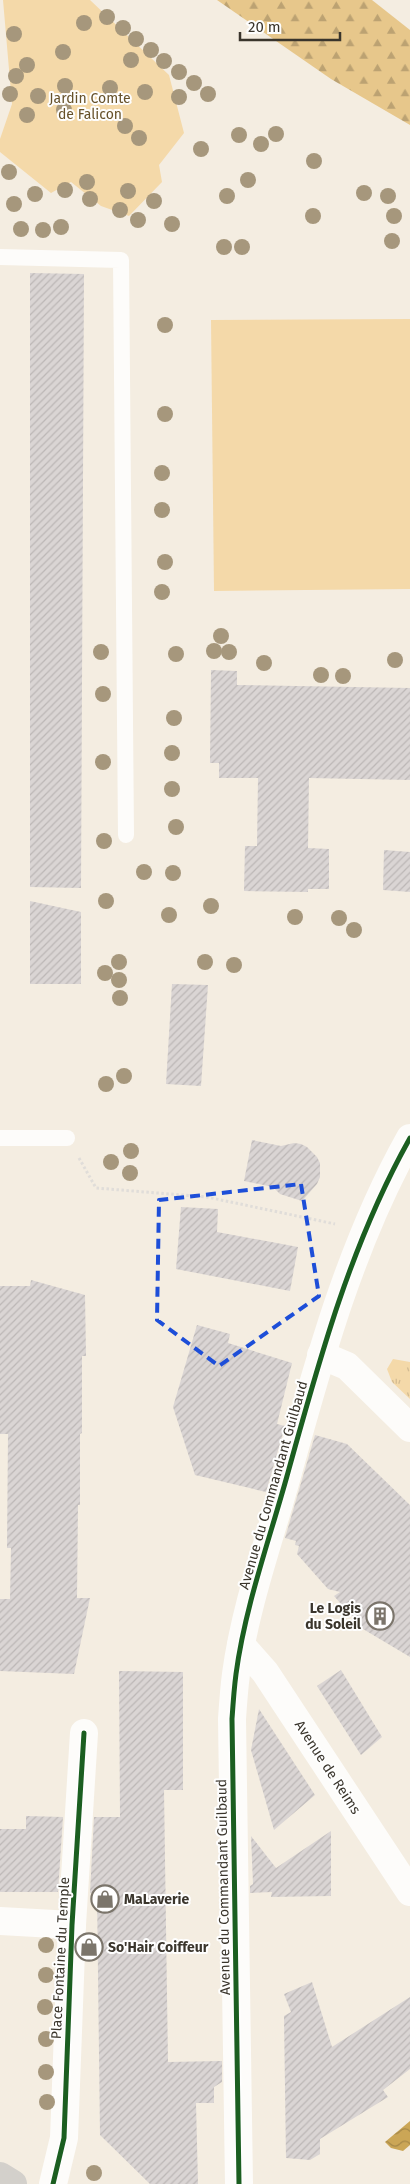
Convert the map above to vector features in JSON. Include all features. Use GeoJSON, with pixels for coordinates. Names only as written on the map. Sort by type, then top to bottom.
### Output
{"type":"FeatureCollection","features":[{"type":"Feature","properties":{"kind":"main road"},"geometry":{"type":"LineString","coordinates":[[0,2176],[13,2184]]}},
{"type":"Feature","properties":{"kind":"street","name":"Avenue du Commandant Guilbaud"},"geometry":{"type":"LineString","coordinates":[[239,2184],[232,1719],[236,1674],[250,1609],[321,1355],[344,1285],[365,1231],[410,1138]]}},
{"type":"Feature","properties":{"kind":"street"},"geometry":{"type":"LineString","coordinates":[[321,1355],[348,1366],[410,1428]]}},
{"type":"Feature","properties":{"kind":"street","name":"Avenue de Reims"},"geometry":{"type":"LineString","coordinates":[[241,1645],[265,1672],[410,1892]]}},
{"type":"Feature","properties":{"kind":"street","name":"Place Fontaine du Temple"},"geometry":{"type":"LineString","coordinates":[[53,2184],[64,2138],[72,1925],[84,1733]]}},
{"type":"Feature","properties":{"kind":"street","name":"Place Fontaine du Temple"},"geometry":{"type":"LineString","coordinates":[[0,1921],[72,1925]]}},
{"type":"Feature","properties":{"kind":"lane"},"geometry":{"type":"LineString","coordinates":[[0,257],[121,260],[126,835]]}},
{"type":"Feature","properties":{"kind":"lane"},"geometry":{"type":"LineString","coordinates":[[0,1138],[67,1138]]}},
{"type":"Feature","properties":{"kind":"path"},"geometry":{"type":"LineString","coordinates":[[67,1138],[96,1188],[207,1197],[365,1231]]}},
{"type":"Feature","properties":{"kind":"highlighted area"},"geometry":{"type":"Polygon","coordinates":[[[301,1184],[319,1296],[219,1366],[157,1320],[159,1200],[301,1184]]]}},
{"type":"Feature","properties":{"kind":"green space","name":"Jardin Comte de Falicon"},"geometry":{"type":"Polygon","coordinates":[[[3,0],[90,0],[169,75],[184,133],[159,165],[162,182],[129,216],[101,206],[71,182],[51,193],[0,152],[0,139],[12,104],[3,0]]]}},
{"type":"Feature","properties":{"kind":"green space"},"geometry":{"type":"Polygon","coordinates":[[[217,0],[372,0],[410,30],[410,125],[331,79],[217,0]]]}},
{"type":"Feature","properties":{"kind":"green space"},"geometry":{"type":"Polygon","coordinates":[[[410,319],[410,589],[214,591],[211,320],[410,319]]]}},
{"type":"Feature","properties":{"kind":"green space"},"geometry":{"type":"Polygon","coordinates":[[[393,1359],[410,1362],[410,1399],[392,1382],[387,1369],[393,1359]]]}},
{"type":"Feature","properties":{"kind":"water"},"geometry":{"type":"Polygon","coordinates":[[[410,2121],[410,2145],[403,2151],[391,2148],[385,2142],[410,2121]]]}},
{"type":"Feature","properties":{"kind":"building"},"geometry":{"type":"Polygon","coordinates":[[[30,273],[84,274],[81,888],[30,887],[30,273]]]}},
{"type":"Feature","properties":{"kind":"building"},"geometry":{"type":"Polygon","coordinates":[[[211,670],[237,671],[237,685],[410,688],[410,780],[309,778],[308,848],[329,849],[329,889],[308,889],[308,892],[244,891],[245,846],[257,846],[258,778],[219,778],[219,763],[210,763],[211,670]]]}},
{"type":"Feature","properties":{"kind":"building"},"geometry":{"type":"Polygon","coordinates":[[[384,850],[410,852],[410,892],[383,890],[384,850]]]}},
{"type":"Feature","properties":{"kind":"building"},"geometry":{"type":"Polygon","coordinates":[[[30,901],[81,912],[81,984],[30,984],[30,901]]]}},
{"type":"Feature","properties":{"kind":"building"},"geometry":{"type":"Polygon","coordinates":[[[172,984],[208,985],[201,1086],[166,1084],[172,984]]]}},
{"type":"Feature","properties":{"kind":"building"},"geometry":{"type":"Polygon","coordinates":[[[252,1140],[281,1146],[294,1143],[301,1144],[317,1157],[320,1163],[320,1177],[317,1184],[302,1201],[280,1194],[273,1187],[244,1181],[252,1140]]]}},
{"type":"Feature","properties":{"kind":"building"},"geometry":{"type":"Polygon","coordinates":[[[181,1207],[218,1209],[217,1232],[298,1247],[290,1291],[176,1269],[181,1207]]]}},
{"type":"Feature","properties":{"kind":"building"},"geometry":{"type":"Polygon","coordinates":[[[31,1280],[85,1295],[86,1356],[82,1356],[82,1433],[80,1434],[77,1598],[90,1598],[74,1674],[0,1671],[0,1599],[10,1599],[11,1548],[7,1548],[8,1434],[0,1434],[0,1286],[30,1286],[31,1280]]]}},
{"type":"Feature","properties":{"kind":"building"},"geometry":{"type":"Polygon","coordinates":[[[197,1325],[230,1334],[228,1343],[292,1363],[277,1424],[285,1426],[266,1492],[195,1475],[173,1407],[197,1325]]]}},
{"type":"Feature","properties":{"kind":"building"},"geometry":{"type":"Polygon","coordinates":[[[315,1435],[347,1444],[410,1505],[410,1657],[363,1629],[334,1596],[340,1592],[328,1589],[297,1554],[299,1546],[295,1545],[296,1541],[285,1538],[315,1435]]]}},
{"type":"Feature","properties":{"kind":"building"},"geometry":{"type":"Polygon","coordinates":[[[341,1670],[382,1737],[361,1755],[317,1686],[341,1670]]]}},
{"type":"Feature","properties":{"kind":"building"},"geometry":{"type":"Polygon","coordinates":[[[119,1671],[183,1672],[183,1790],[164,1790],[168,2062],[222,2061],[222,2082],[214,2087],[214,2103],[196,2103],[198,2184],[150,2184],[100,2135],[97,1893],[90,1893],[94,1817],[120,1817],[119,1671]]]}},
{"type":"Feature","properties":{"kind":"building"},"geometry":{"type":"Polygon","coordinates":[[[259,1709],[315,1795],[274,1830],[251,1750],[259,1709]]]}},
{"type":"Feature","properties":{"kind":"building"},"geometry":{"type":"Polygon","coordinates":[[[26,1816],[63,1817],[58,1892],[0,1892],[0,1829],[26,1829],[26,1816]]]}},
{"type":"Feature","properties":{"kind":"building"},"geometry":{"type":"Polygon","coordinates":[[[331,1831],[331,1896],[271,1897],[272,1892],[250,1893],[250,1886],[253,1884],[251,1836],[276,1868],[331,1831]]]}},
{"type":"Feature","properties":{"kind":"building"},"geometry":{"type":"Polygon","coordinates":[[[312,1982],[332,2047],[410,1997],[410,2069],[383,2090],[388,2097],[320,2139],[320,2154],[310,2160],[286,2158],[284,2016],[291,2012],[284,1994],[312,1982]]]}},
{"type":"Feature","properties":{"kind":"cycle path"},"geometry":{"type":"LineString","coordinates":[[239,2184],[232,1719],[240,1649],[258,1574],[311,1389],[338,1303],[370,1219],[410,1138]]}},
{"type":"Feature","properties":{"kind":"cycle path"},"geometry":{"type":"LineString","coordinates":[[53,2184],[64,2138],[72,1925],[84,1733]]}},
{"type":"Feature","properties":{"kind":"place","name":"Le Logis du Soleil"},"geometry":{"type":"Point","coordinates":[380,1616]}},
{"type":"Feature","properties":{"kind":"place","name":"MaLaverie"},"geometry":{"type":"Point","coordinates":[105,1899]}},
{"type":"Feature","properties":{"kind":"place","name":"So'Hair Coiffeur"},"geometry":{"type":"Point","coordinates":[89,1947]}}]}
